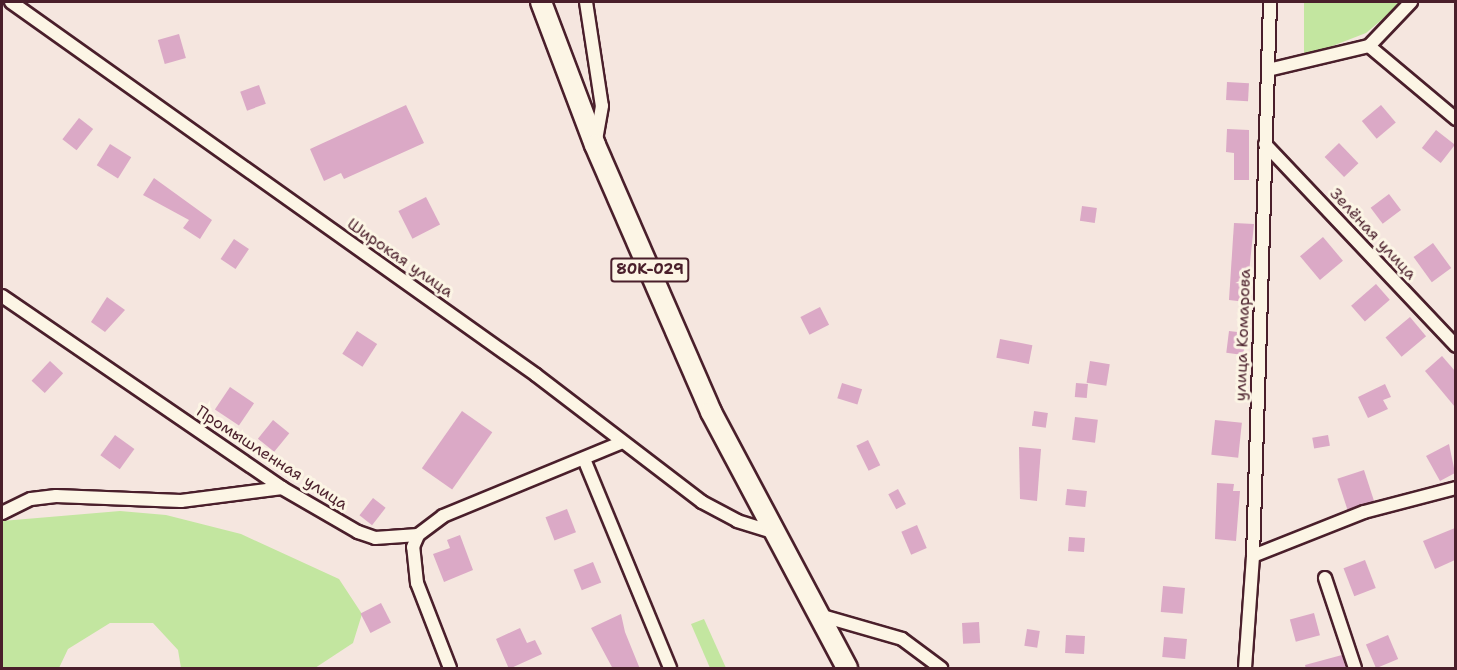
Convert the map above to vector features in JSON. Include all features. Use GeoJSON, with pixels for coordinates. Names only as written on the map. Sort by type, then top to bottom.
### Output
{"type":"FeatureCollection","features":[{"type":"Feature","properties":{"kind":"main road","name":"80К-029"},"geometry":{"type":"LineString","coordinates":[[542,2],[595,145],[711,412],[847,669]]}},
{"type":"Feature","properties":{"kind":"street","name":"Широкая улица"},"geometry":{"type":"LineString","coordinates":[[11,2],[536,375],[620,442],[702,502],[737,521],[774,532]]}},
{"type":"Feature","properties":{"kind":"street"},"geometry":{"type":"LineString","coordinates":[[586,2],[603,106],[595,145]]}},
{"type":"Feature","properties":{"kind":"street","name":"улица Комарова"},"geometry":{"type":"LineString","coordinates":[[1245,669],[1253,556],[1270,2]]}},
{"type":"Feature","properties":{"kind":"street"},"geometry":{"type":"LineString","coordinates":[[1268,70],[1369,46],[1411,2]]}},
{"type":"Feature","properties":{"kind":"street"},"geometry":{"type":"LineString","coordinates":[[1369,46],[1455,119]]}},
{"type":"Feature","properties":{"kind":"street","name":"Зелёная улица"},"geometry":{"type":"LineString","coordinates":[[1266,144],[1455,346]]}},
{"type":"Feature","properties":{"kind":"street","name":"Промышленная улица"},"geometry":{"type":"LineString","coordinates":[[2,296],[282,488],[367,535],[418,536]]}},
{"type":"Feature","properties":{"kind":"street"},"geometry":{"type":"LineString","coordinates":[[450,669],[417,583],[413,547],[418,536],[443,516],[620,442]]}},
{"type":"Feature","properties":{"kind":"street"},"geometry":{"type":"LineString","coordinates":[[584,459],[670,669]]}},
{"type":"Feature","properties":{"kind":"street"},"geometry":{"type":"LineString","coordinates":[[2,513],[31,499],[57,496],[189,500],[282,488]]}},
{"type":"Feature","properties":{"kind":"street"},"geometry":{"type":"LineString","coordinates":[[1253,556],[1364,512],[1455,488]]}},
{"type":"Feature","properties":{"kind":"street"},"geometry":{"type":"LineString","coordinates":[[1325,578],[1355,669]]}},
{"type":"Feature","properties":{"kind":"street"},"geometry":{"type":"LineString","coordinates":[[819,615],[902,639],[941,669]]}},
{"type":"Feature","properties":{"kind":"green space"},"geometry":{"type":"Polygon","coordinates":[[[1304,2],[1403,2],[1366,33],[1304,57],[1304,2]]]}},
{"type":"Feature","properties":{"kind":"green space"},"geometry":{"type":"Polygon","coordinates":[[[120,511],[166,515],[241,534],[339,579],[362,614],[353,643],[315,668],[181,668],[178,650],[153,623],[110,623],[68,649],[59,668],[2,668],[2,521],[120,511]]]}},
{"type":"Feature","properties":{"kind":"green space"},"geometry":{"type":"Polygon","coordinates":[[[704,619],[726,668],[710,668],[691,624],[704,619]]]}},
{"type":"Feature","properties":{"kind":"building"},"geometry":{"type":"Polygon","coordinates":[[[179,34],[186,58],[165,64],[158,40],[179,34]]]}},
{"type":"Feature","properties":{"kind":"building"},"geometry":{"type":"Polygon","coordinates":[[[1227,82],[1249,83],[1248,101],[1226,100],[1227,82]]]}},
{"type":"Feature","properties":{"kind":"building"},"geometry":{"type":"Polygon","coordinates":[[[259,85],[266,104],[247,111],[240,92],[259,85]]]}},
{"type":"Feature","properties":{"kind":"building"},"geometry":{"type":"Polygon","coordinates":[[[406,105],[424,143],[344,179],[341,173],[324,181],[310,149],[406,105]]]}},
{"type":"Feature","properties":{"kind":"building"},"geometry":{"type":"Polygon","coordinates":[[[1381,105],[1396,123],[1377,139],[1362,121],[1381,105]]]}},
{"type":"Feature","properties":{"kind":"building"},"geometry":{"type":"Polygon","coordinates":[[[79,118],[93,129],[77,150],[62,139],[79,118]]]}},
{"type":"Feature","properties":{"kind":"building"},"geometry":{"type":"Polygon","coordinates":[[[1227,129],[1249,130],[1249,180],[1234,180],[1234,153],[1226,152],[1227,129]]]}},
{"type":"Feature","properties":{"kind":"building"},"geometry":{"type":"Polygon","coordinates":[[[1436,130],[1455,145],[1441,163],[1422,148],[1436,130]]]}},
{"type":"Feature","properties":{"kind":"building"},"geometry":{"type":"Polygon","coordinates":[[[1339,143],[1358,163],[1344,177],[1325,157],[1339,143]]]}},
{"type":"Feature","properties":{"kind":"building"},"geometry":{"type":"Polygon","coordinates":[[[110,144],[131,157],[118,178],[97,165],[110,144]]]}},
{"type":"Feature","properties":{"kind":"building"},"geometry":{"type":"Polygon","coordinates":[[[154,178],[212,220],[200,239],[183,228],[189,220],[143,195],[154,178]]]}},
{"type":"Feature","properties":{"kind":"building"},"geometry":{"type":"Polygon","coordinates":[[[1389,194],[1401,210],[1383,224],[1371,208],[1389,194]]]}},
{"type":"Feature","properties":{"kind":"building"},"geometry":{"type":"Polygon","coordinates":[[[426,197],[440,225],[412,239],[398,211],[426,197]]]}},
{"type":"Feature","properties":{"kind":"building"},"geometry":{"type":"Polygon","coordinates":[[[1082,206],[1097,208],[1095,223],[1080,221],[1082,206]]]}},
{"type":"Feature","properties":{"kind":"building"},"geometry":{"type":"Polygon","coordinates":[[[1234,223],[1254,224],[1246,302],[1229,300],[1234,223]]]}},
{"type":"Feature","properties":{"kind":"building"},"geometry":{"type":"Polygon","coordinates":[[[1323,237],[1343,261],[1320,280],[1300,256],[1323,237]]]}},
{"type":"Feature","properties":{"kind":"building"},"geometry":{"type":"Polygon","coordinates":[[[234,239],[249,249],[236,269],[221,259],[234,239]]]}},
{"type":"Feature","properties":{"kind":"building"},"geometry":{"type":"Polygon","coordinates":[[[1433,243],[1451,268],[1432,282],[1414,257],[1433,243]]]}},
{"type":"Feature","properties":{"kind":"building"},"geometry":{"type":"Polygon","coordinates":[[[1376,284],[1390,300],[1365,321],[1351,306],[1376,284]]]}},
{"type":"Feature","properties":{"kind":"building"},"geometry":{"type":"Polygon","coordinates":[[[107,297],[125,310],[105,332],[91,322],[107,297]]]}},
{"type":"Feature","properties":{"kind":"building"},"geometry":{"type":"Polygon","coordinates":[[[820,307],[829,325],[809,335],[800,317],[820,307]]]}},
{"type":"Feature","properties":{"kind":"building"},"geometry":{"type":"Polygon","coordinates":[[[1410,317],[1426,336],[1402,357],[1385,338],[1410,317]]]}},
{"type":"Feature","properties":{"kind":"building"},"geometry":{"type":"Polygon","coordinates":[[[357,331],[377,344],[362,367],[342,354],[357,331]]]}},
{"type":"Feature","properties":{"kind":"building"},"geometry":{"type":"Polygon","coordinates":[[[1229,331],[1246,333],[1243,355],[1226,353],[1229,331]]]}},
{"type":"Feature","properties":{"kind":"building"},"geometry":{"type":"Polygon","coordinates":[[[1000,339],[1032,345],[1029,364],[996,358],[1000,339]]]}},
{"type":"Feature","properties":{"kind":"building"},"geometry":{"type":"Polygon","coordinates":[[[1442,356],[1455,371],[1455,407],[1425,371],[1442,356]]]}},
{"type":"Feature","properties":{"kind":"building"},"geometry":{"type":"Polygon","coordinates":[[[50,361],[63,373],[45,393],[32,381],[50,361]]]}},
{"type":"Feature","properties":{"kind":"building"},"geometry":{"type":"Polygon","coordinates":[[[1090,361],[1110,364],[1106,386],[1087,383],[1090,361]]]}},
{"type":"Feature","properties":{"kind":"building"},"geometry":{"type":"Polygon","coordinates":[[[842,383],[862,389],[857,404],[837,398],[842,383]]]}},
{"type":"Feature","properties":{"kind":"building"},"geometry":{"type":"Polygon","coordinates":[[[1076,383],[1088,384],[1087,398],[1075,397],[1076,383]]]}},
{"type":"Feature","properties":{"kind":"building"},"geometry":{"type":"Polygon","coordinates":[[[1385,384],[1391,397],[1383,400],[1388,409],[1368,418],[1358,397],[1385,384]]]}},
{"type":"Feature","properties":{"kind":"building"},"geometry":{"type":"Polygon","coordinates":[[[230,387],[254,403],[239,426],[215,409],[230,387]]]}},
{"type":"Feature","properties":{"kind":"building"},"geometry":{"type":"Polygon","coordinates":[[[462,411],[492,432],[452,490],[422,468],[462,411]]]}},
{"type":"Feature","properties":{"kind":"building"},"geometry":{"type":"Polygon","coordinates":[[[1034,411],[1048,413],[1046,428],[1032,426],[1034,411]]]}},
{"type":"Feature","properties":{"kind":"building"},"geometry":{"type":"Polygon","coordinates":[[[1075,417],[1098,420],[1095,443],[1072,440],[1075,417]]]}},
{"type":"Feature","properties":{"kind":"building"},"geometry":{"type":"Polygon","coordinates":[[[273,420],[289,433],[274,452],[258,439],[273,420]]]}},
{"type":"Feature","properties":{"kind":"building"},"geometry":{"type":"Polygon","coordinates":[[[1215,420],[1242,423],[1238,458],[1211,455],[1215,420]]]}},
{"type":"Feature","properties":{"kind":"building"},"geometry":{"type":"Polygon","coordinates":[[[115,435],[134,449],[120,469],[100,455],[115,435]]]}},
{"type":"Feature","properties":{"kind":"building"},"geometry":{"type":"Polygon","coordinates":[[[1328,435],[1330,446],[1314,449],[1312,438],[1328,435]]]}},
{"type":"Feature","properties":{"kind":"building"},"geometry":{"type":"Polygon","coordinates":[[[868,440],[880,465],[869,471],[856,446],[868,440]]]}},
{"type":"Feature","properties":{"kind":"building"},"geometry":{"type":"Polygon","coordinates":[[[1449,444],[1455,473],[1440,481],[1426,456],[1449,444]]]}},
{"type":"Feature","properties":{"kind":"building"},"geometry":{"type":"Polygon","coordinates":[[[1019,447],[1041,449],[1037,501],[1020,499],[1019,447]]]}},
{"type":"Feature","properties":{"kind":"building"},"geometry":{"type":"Polygon","coordinates":[[[1364,470],[1374,501],[1348,510],[1337,479],[1364,470]]]}},
{"type":"Feature","properties":{"kind":"building"},"geometry":{"type":"Polygon","coordinates":[[[1217,483],[1234,484],[1233,491],[1240,491],[1236,541],[1215,539],[1217,483]]]}},
{"type":"Feature","properties":{"kind":"building"},"geometry":{"type":"Polygon","coordinates":[[[898,489],[906,504],[896,509],[888,494],[898,489]]]}},
{"type":"Feature","properties":{"kind":"building"},"geometry":{"type":"Polygon","coordinates":[[[1067,489],[1087,491],[1085,507],[1065,505],[1067,489]]]}},
{"type":"Feature","properties":{"kind":"building"},"geometry":{"type":"Polygon","coordinates":[[[373,498],[386,508],[372,525],[359,515],[373,498]]]}},
{"type":"Feature","properties":{"kind":"building"},"geometry":{"type":"Polygon","coordinates":[[[567,509],[576,532],[554,541],[546,517],[567,509]]]}},
{"type":"Feature","properties":{"kind":"building"},"geometry":{"type":"Polygon","coordinates":[[[917,525],[927,548],[911,555],[901,532],[917,525]]]}},
{"type":"Feature","properties":{"kind":"building"},"geometry":{"type":"Polygon","coordinates":[[[1455,528],[1455,560],[1435,569],[1423,541],[1455,528]]]}},
{"type":"Feature","properties":{"kind":"building"},"geometry":{"type":"Polygon","coordinates":[[[460,535],[473,570],[444,582],[433,554],[450,548],[447,540],[460,535]]]}},
{"type":"Feature","properties":{"kind":"building"},"geometry":{"type":"Polygon","coordinates":[[[1069,537],[1085,538],[1084,552],[1068,551],[1069,537]]]}},
{"type":"Feature","properties":{"kind":"building"},"geometry":{"type":"Polygon","coordinates":[[[1365,560],[1376,588],[1354,596],[1344,568],[1365,560]]]}},
{"type":"Feature","properties":{"kind":"building"},"geometry":{"type":"Polygon","coordinates":[[[593,562],[601,582],[582,590],[574,570],[593,562]]]}},
{"type":"Feature","properties":{"kind":"building"},"geometry":{"type":"Polygon","coordinates":[[[1163,586],[1185,588],[1183,614],[1161,612],[1163,586]]]}},
{"type":"Feature","properties":{"kind":"building"},"geometry":{"type":"Polygon","coordinates":[[[381,603],[391,623],[370,633],[361,613],[381,603]]]}},
{"type":"Feature","properties":{"kind":"building"},"geometry":{"type":"Polygon","coordinates":[[[1314,613],[1320,635],[1296,642],[1290,619],[1314,613]]]}},
{"type":"Feature","properties":{"kind":"building"},"geometry":{"type":"Polygon","coordinates":[[[621,614],[625,632],[640,669],[613,669],[591,628],[621,614]]]}},
{"type":"Feature","properties":{"kind":"building"},"geometry":{"type":"Polygon","coordinates":[[[979,622],[980,643],[963,644],[962,623],[979,622]]]}},
{"type":"Feature","properties":{"kind":"building"},"geometry":{"type":"Polygon","coordinates":[[[520,628],[527,643],[535,640],[542,654],[509,669],[496,639],[520,628]]]}},
{"type":"Feature","properties":{"kind":"building"},"geometry":{"type":"Polygon","coordinates":[[[1027,629],[1040,631],[1037,648],[1024,646],[1027,629]]]}},
{"type":"Feature","properties":{"kind":"building"},"geometry":{"type":"Polygon","coordinates":[[[1066,635],[1085,636],[1084,654],[1065,653],[1066,635]]]}},
{"type":"Feature","properties":{"kind":"building"},"geometry":{"type":"Polygon","coordinates":[[[1388,635],[1398,659],[1376,668],[1366,644],[1388,635]]]}},
{"type":"Feature","properties":{"kind":"building"},"geometry":{"type":"Polygon","coordinates":[[[1164,637],[1187,639],[1185,659],[1162,657],[1164,637]]]}},
{"type":"Feature","properties":{"kind":"building"},"geometry":{"type":"Polygon","coordinates":[[[1342,655],[1346,669],[1306,669],[1305,665],[1342,655]]]}}]}
